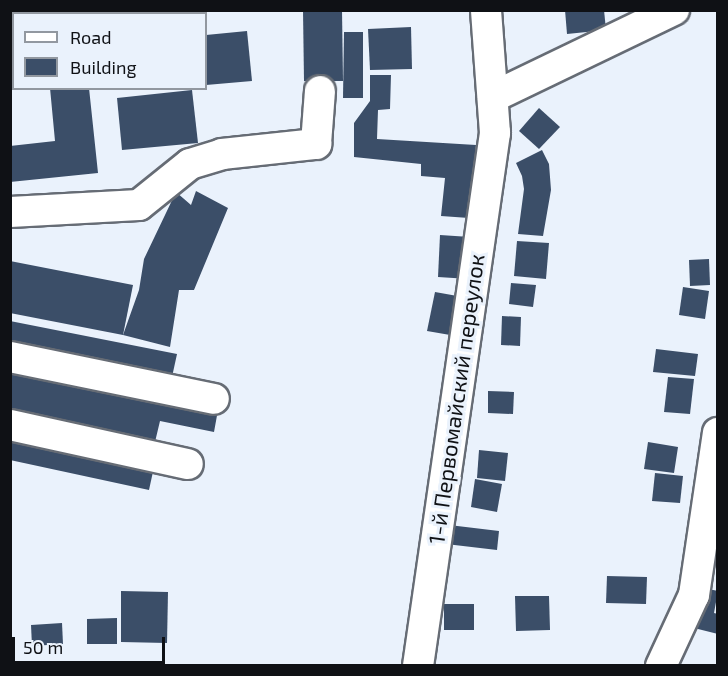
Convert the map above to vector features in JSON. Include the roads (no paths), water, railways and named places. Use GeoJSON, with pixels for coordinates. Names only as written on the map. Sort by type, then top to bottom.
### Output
{"type":"FeatureCollection","features":[{"type":"Feature","properties":{"kind":"street"},"geometry":{"type":"LineString","coordinates":[[10,12],[26,10]]}},
{"type":"Feature","properties":{"kind":"street","name":"1-й Первомайский переулок"},"geometry":{"type":"LineString","coordinates":[[418,666],[495,133],[486,10]]}},
{"type":"Feature","properties":{"kind":"street"},"geometry":{"type":"LineString","coordinates":[[493,97],[674,10]]}},
{"type":"Feature","properties":{"kind":"street"},"geometry":{"type":"LineString","coordinates":[[10,212],[139,205],[190,165],[222,154],[315,144],[320,91]]}},
{"type":"Feature","properties":{"kind":"street"},"geometry":{"type":"LineString","coordinates":[[10,357],[214,399]]}},
{"type":"Feature","properties":{"kind":"street"},"geometry":{"type":"LineString","coordinates":[[10,425],[188,464]]}},
{"type":"Feature","properties":{"kind":"street"},"geometry":{"type":"LineString","coordinates":[[661,666],[694,595],[717,433]]}}]}
